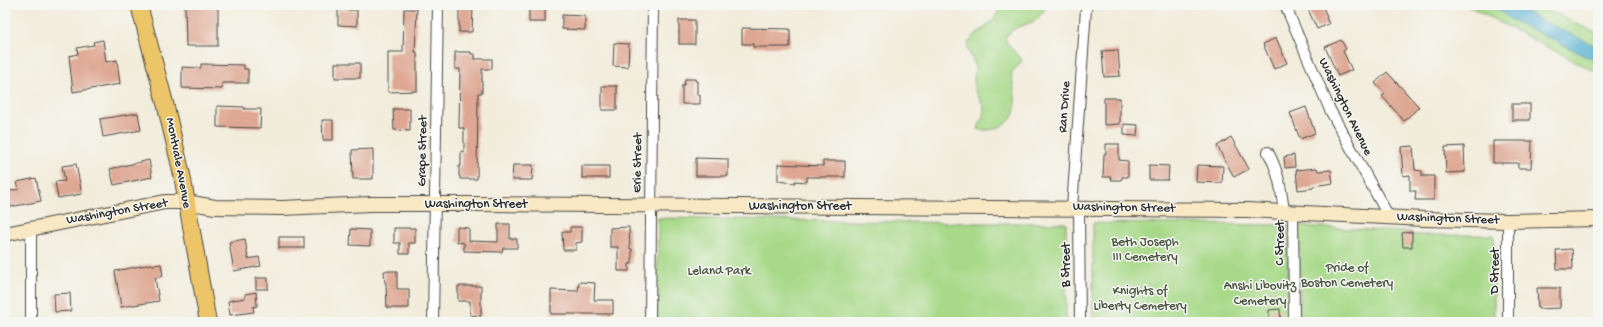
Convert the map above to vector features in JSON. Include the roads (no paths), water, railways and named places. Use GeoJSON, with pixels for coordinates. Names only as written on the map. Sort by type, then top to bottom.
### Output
{"type":"FeatureCollection","features":[{"type":"Feature","properties":{"kind":"main road","name":"Montvale Avenue"},"geometry":{"type":"LineString","coordinates":[[139,5],[182,175],[208,322]]}},
{"type":"Feature","properties":{"kind":"main road","name":"Washington Street"},"geometry":{"type":"LineString","coordinates":[[5,234],[161,203],[186,202],[215,207],[282,208],[371,204],[1076,208],[1289,211],[1389,217],[1508,220],[1598,219]]}},
{"type":"Feature","properties":{"kind":"street","name":"Grape Street"},"geometry":{"type":"LineString","coordinates":[[433,322],[438,5]]}},
{"type":"Feature","properties":{"kind":"street","name":"Erie Street"},"geometry":{"type":"LineString","coordinates":[[650,322],[653,5]]}},
{"type":"Feature","properties":{"kind":"street","name":"Washington Avenue"},"geometry":{"type":"LineString","coordinates":[[1285,5],[1330,110],[1389,217]]}},
{"type":"Feature","properties":{"kind":"street","name":"Ran Drive"},"geometry":{"type":"LineString","coordinates":[[1076,208],[1086,9]]}},
{"type":"Feature","properties":{"kind":"street","name":"C Street"},"geometry":{"type":"LineString","coordinates":[[1268,152],[1276,167],[1289,211],[1294,322]]}},
{"type":"Feature","properties":{"kind":"street","name":"B Street"},"geometry":{"type":"LineString","coordinates":[[1076,208],[1080,322]]}},
{"type":"Feature","properties":{"kind":"street","name":"D Street"},"geometry":{"type":"LineString","coordinates":[[1508,220],[1508,322]]}},
{"type":"Feature","properties":{"kind":"street"},"geometry":{"type":"LineString","coordinates":[[31,230],[31,322]]}},
{"type":"Feature","properties":{"kind":"water"},"geometry":{"type":"Polygon","coordinates":[[[1492,5],[1515,5],[1535,17],[1598,47],[1598,62],[1512,20],[1492,5]]]}},
{"type":"Feature","properties":{"kind":"park label","name":"Beth Joseph III Cemetery"},"geometry":{"type":"Point","coordinates":[1145,250]}},
{"type":"Feature","properties":{"kind":"park label","name":"Leland Park"},"geometry":{"type":"Point","coordinates":[719,271]}},
{"type":"Feature","properties":{"kind":"park label","name":"Pride of Boston Cemetery"},"geometry":{"type":"Point","coordinates":[1347,276]}},
{"type":"Feature","properties":{"kind":"park label","name":"Anshi Libovitz Cemetery"},"geometry":{"type":"Point","coordinates":[1260,294]}},
{"type":"Feature","properties":{"kind":"park label","name":"Knights of Liberty Cemetery"},"geometry":{"type":"Point","coordinates":[1140,298]}}]}
